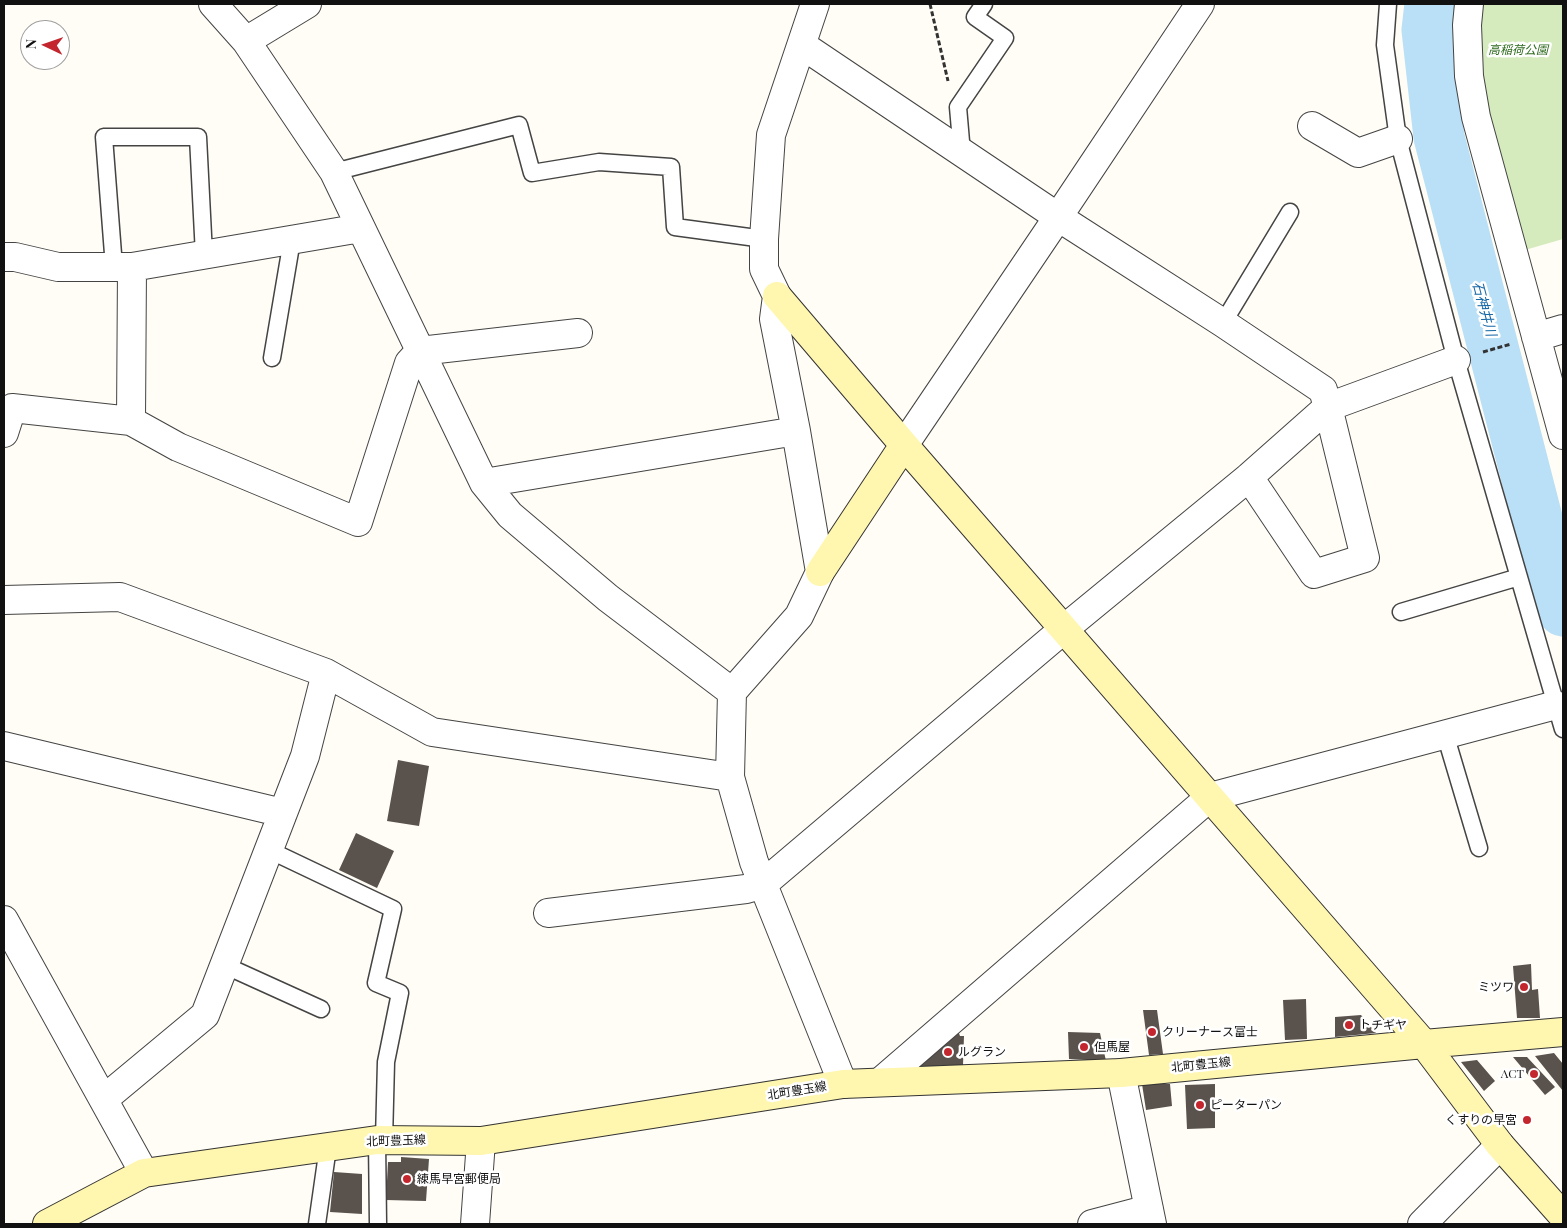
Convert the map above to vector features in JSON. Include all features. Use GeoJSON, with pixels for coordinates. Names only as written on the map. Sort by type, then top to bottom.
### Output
{"type":"FeatureCollection","features":[{"type":"Feature","properties":{"kind":"main road"},"geometry":{"type":"LineString","coordinates":[[777,296],[1424,1044],[1500,1145],[1563,1216]]}},
{"type":"Feature","properties":{"kind":"main road"},"geometry":{"type":"LineString","coordinates":[[820,572],[904,445]]}},
{"type":"Feature","properties":{"kind":"main road","name":"北町豊玉線"},"geometry":{"type":"LineString","coordinates":[[47,1224],[144,1173],[380,1140],[481,1141],[843,1084],[1122,1073],[1563,1032]]}},
{"type":"Feature","properties":{"kind":"street"},"geometry":{"type":"LineString","coordinates":[[213,4],[246,41],[334,172],[484,483],[510,515],[608,598],[732,692]]}},
{"type":"Feature","properties":{"kind":"street"},"geometry":{"type":"LineString","coordinates":[[246,41],[307,4]]}},
{"type":"Feature","properties":{"kind":"street"},"geometry":{"type":"LineString","coordinates":[[815,4],[771,135],[764,239],[764,269],[777,296],[774,319],[796,431],[820,572],[799,616],[732,692],[730,777],[754,862],[843,1084]]}},
{"type":"Feature","properties":{"kind":"street"},"geometry":{"type":"LineString","coordinates":[[904,445],[1200,4]]}},
{"type":"Feature","properties":{"kind":"street"},"geometry":{"type":"LineString","coordinates":[[1469,4],[1466,25],[1469,76],[1476,117],[1563,435]]}},
{"type":"Feature","properties":{"kind":"street"},"geometry":{"type":"LineString","coordinates":[[802,45],[1058,217],[1223,322],[1323,390],[1365,558],[1314,574],[1249,477]]}},
{"type":"Feature","properties":{"kind":"street"},"geometry":{"type":"LineString","coordinates":[[1312,126],[1358,153],[1398,139]]}},
{"type":"Feature","properties":{"kind":"street"},"geometry":{"type":"LineString","coordinates":[[4,257],[15,257],[58,266],[123,267],[361,228]]}},
{"type":"Feature","properties":{"kind":"street"},"geometry":{"type":"LineString","coordinates":[[123,267],[131,421]]}},
{"type":"Feature","properties":{"kind":"street"},"geometry":{"type":"LineString","coordinates":[[1536,337],[1563,329]]}},
{"type":"Feature","properties":{"kind":"street"},"geometry":{"type":"LineString","coordinates":[[4,433],[12,408],[131,421],[178,447],[358,522],[409,364],[420,351],[578,333]]}},
{"type":"Feature","properties":{"kind":"street"},"geometry":{"type":"LineString","coordinates":[[548,913],[746,889],[763,884],[1064,629],[1249,477],[1328,407],[1456,360]]}},
{"type":"Feature","properties":{"kind":"street"},"geometry":{"type":"LineString","coordinates":[[484,483],[796,431]]}},
{"type":"Feature","properties":{"kind":"street"},"geometry":{"type":"LineString","coordinates":[[4,600],[120,597],[326,673],[432,732],[730,777]]}},
{"type":"Feature","properties":{"kind":"street"},"geometry":{"type":"LineString","coordinates":[[104,1099],[205,1014],[305,756],[326,673]]}},
{"type":"Feature","properties":{"kind":"street"},"geometry":{"type":"LineString","coordinates":[[880,1082],[1210,797],[1445,734],[1560,717]]}},
{"type":"Feature","properties":{"kind":"street"},"geometry":{"type":"LineString","coordinates":[[4,746],[283,813]]}},
{"type":"Feature","properties":{"kind":"street"},"geometry":{"type":"LineString","coordinates":[[4,920],[144,1173]]}},
{"type":"Feature","properties":{"kind":"street"},"geometry":{"type":"LineString","coordinates":[[1092,1224],[1150,1216],[1122,1073]]}},
{"type":"Feature","properties":{"kind":"street"},"geometry":{"type":"LineString","coordinates":[[475,1224],[481,1141]]}},
{"type":"Feature","properties":{"kind":"street"},"geometry":{"type":"LineString","coordinates":[[1422,1224],[1500,1145]]}},
{"type":"Feature","properties":{"kind":"lane"},"geometry":{"type":"LineString","coordinates":[[962,153],[958,107],[1005,38],[975,17],[984,4]]}},
{"type":"Feature","properties":{"kind":"lane"},"geometry":{"type":"LineString","coordinates":[[1388,4],[1385,45],[1398,139],[1456,360],[1560,717]]}},
{"type":"Feature","properties":{"kind":"lane"},"geometry":{"type":"LineString","coordinates":[[334,172],[519,125],[532,173],[599,162],[671,167],[675,227],[764,239]]}},
{"type":"Feature","properties":{"kind":"lane"},"geometry":{"type":"LineString","coordinates":[[123,267],[104,137],[198,138],[204,255]]}},
{"type":"Feature","properties":{"kind":"lane"},"geometry":{"type":"LineString","coordinates":[[1223,322],[1290,212]]}},
{"type":"Feature","properties":{"kind":"lane"},"geometry":{"type":"LineString","coordinates":[[272,358],[292,240]]}},
{"type":"Feature","properties":{"kind":"lane"},"geometry":{"type":"LineString","coordinates":[[1401,612],[1519,577]]}},
{"type":"Feature","properties":{"kind":"lane"},"geometry":{"type":"LineString","coordinates":[[1445,734],[1479,848]]}},
{"type":"Feature","properties":{"kind":"lane"},"geometry":{"type":"LineString","coordinates":[[269,850],[393,909],[376,983],[400,993],[386,1062],[380,1140],[378,1224]]}},
{"type":"Feature","properties":{"kind":"lane"},"geometry":{"type":"LineString","coordinates":[[224,965],[321,1008]]}},
{"type":"Feature","properties":{"kind":"lane"},"geometry":{"type":"LineString","coordinates":[[317,1224],[328,1147]]}},
{"type":"Feature","properties":{"kind":"path"},"geometry":{"type":"LineString","coordinates":[[930,4],[953,101],[958,107]]}},
{"type":"Feature","properties":{"kind":"path"},"geometry":{"type":"LineString","coordinates":[[1456,360],[1536,337]]}},
{"type":"Feature","properties":{"kind":"green space","name":"高稲荷公園"},"geometry":{"type":"Polygon","coordinates":[[[1473,4],[1563,4],[1563,239],[1518,252],[1478,99],[1473,4]]]}},
{"type":"Feature","properties":{"kind":"building"},"geometry":{"type":"Polygon","coordinates":[[[398,760],[429,766],[419,826],[387,821],[398,760]]]}},
{"type":"Feature","properties":{"kind":"building"},"geometry":{"type":"Polygon","coordinates":[[[356,833],[394,851],[377,888],[339,870],[356,833]]]}},
{"type":"Feature","properties":{"kind":"building"},"geometry":{"type":"Polygon","coordinates":[[[1531,964],[1532,990],[1538,989],[1540,1018],[1517,1018],[1513,966],[1531,964]]]}},
{"type":"Feature","properties":{"kind":"building"},"geometry":{"type":"Polygon","coordinates":[[[1306,999],[1307,1039],[1285,1040],[1283,1000],[1306,999]]]}},
{"type":"Feature","properties":{"kind":"building"},"geometry":{"type":"Polygon","coordinates":[[[1143,1010],[1157,1010],[1163,1054],[1149,1055],[1143,1010]]]}},
{"type":"Feature","properties":{"kind":"building"},"geometry":{"type":"Polygon","coordinates":[[[1361,1015],[1376,1033],[1335,1037],[1335,1017],[1361,1015]]]}},
{"type":"Feature","properties":{"kind":"building"},"geometry":{"type":"Polygon","coordinates":[[[957,1028],[960,1036],[964,1036],[963,1065],[909,1067],[957,1028]]]}},
{"type":"Feature","properties":{"kind":"building"},"geometry":{"type":"Polygon","coordinates":[[[1068,1032],[1100,1033],[1106,1061],[1069,1059],[1068,1032]]]}},
{"type":"Feature","properties":{"kind":"building"},"geometry":{"type":"Polygon","coordinates":[[[1554,1053],[1563,1064],[1563,1091],[1535,1056],[1554,1053]]]}},
{"type":"Feature","properties":{"kind":"building"},"geometry":{"type":"Polygon","coordinates":[[[1513,1057],[1527,1057],[1555,1087],[1545,1095],[1513,1057]]]}},
{"type":"Feature","properties":{"kind":"building"},"geometry":{"type":"Polygon","coordinates":[[[1477,1060],[1495,1081],[1484,1091],[1461,1062],[1477,1060]]]}},
{"type":"Feature","properties":{"kind":"building"},"geometry":{"type":"Polygon","coordinates":[[[1142,1084],[1170,1084],[1172,1106],[1146,1110],[1142,1084]]]}},
{"type":"Feature","properties":{"kind":"building"},"geometry":{"type":"Polygon","coordinates":[[[1215,1084],[1215,1128],[1187,1129],[1185,1085],[1215,1084]]]}},
{"type":"Feature","properties":{"kind":"building"},"geometry":{"type":"Polygon","coordinates":[[[401,1157],[429,1159],[426,1201],[386,1200],[388,1162],[401,1162],[401,1157]]]}},
{"type":"Feature","properties":{"kind":"building"},"geometry":{"type":"Polygon","coordinates":[[[334,1172],[362,1174],[362,1214],[330,1212],[334,1172]]]}},
{"type":"Feature","properties":{"kind":"waterway","name":"石神井川"},"geometry":{"type":"LineString","coordinates":[[1430,4],[1427,30],[1439,137],[1539,526],[1563,611]]}},
{"type":"Feature","properties":{"kind":"place","name":"ミツワ"},"geometry":{"type":"Point","coordinates":[1524,987]}},
{"type":"Feature","properties":{"kind":"place","name":"トチギヤ"},"geometry":{"type":"Point","coordinates":[1349,1025]}},
{"type":"Feature","properties":{"kind":"place","name":"クリーナース富士"},"geometry":{"type":"Point","coordinates":[1152,1032]}},
{"type":"Feature","properties":{"kind":"place","name":"但馬屋"},"geometry":{"type":"Point","coordinates":[1084,1047]}},
{"type":"Feature","properties":{"kind":"place","name":"ルグラン"},"geometry":{"type":"Point","coordinates":[948,1052]}},
{"type":"Feature","properties":{"kind":"place","name":"ACT"},"geometry":{"type":"Point","coordinates":[1534,1074]}},
{"type":"Feature","properties":{"kind":"place","name":"ピーターパン"},"geometry":{"type":"Point","coordinates":[1200,1105]}},
{"type":"Feature","properties":{"kind":"place","name":"くすりの早宮"},"geometry":{"type":"Point","coordinates":[1527,1120]}},
{"type":"Feature","properties":{"kind":"place","name":"練馬早宮郵便局"},"geometry":{"type":"Point","coordinates":[407,1179]}}]}
